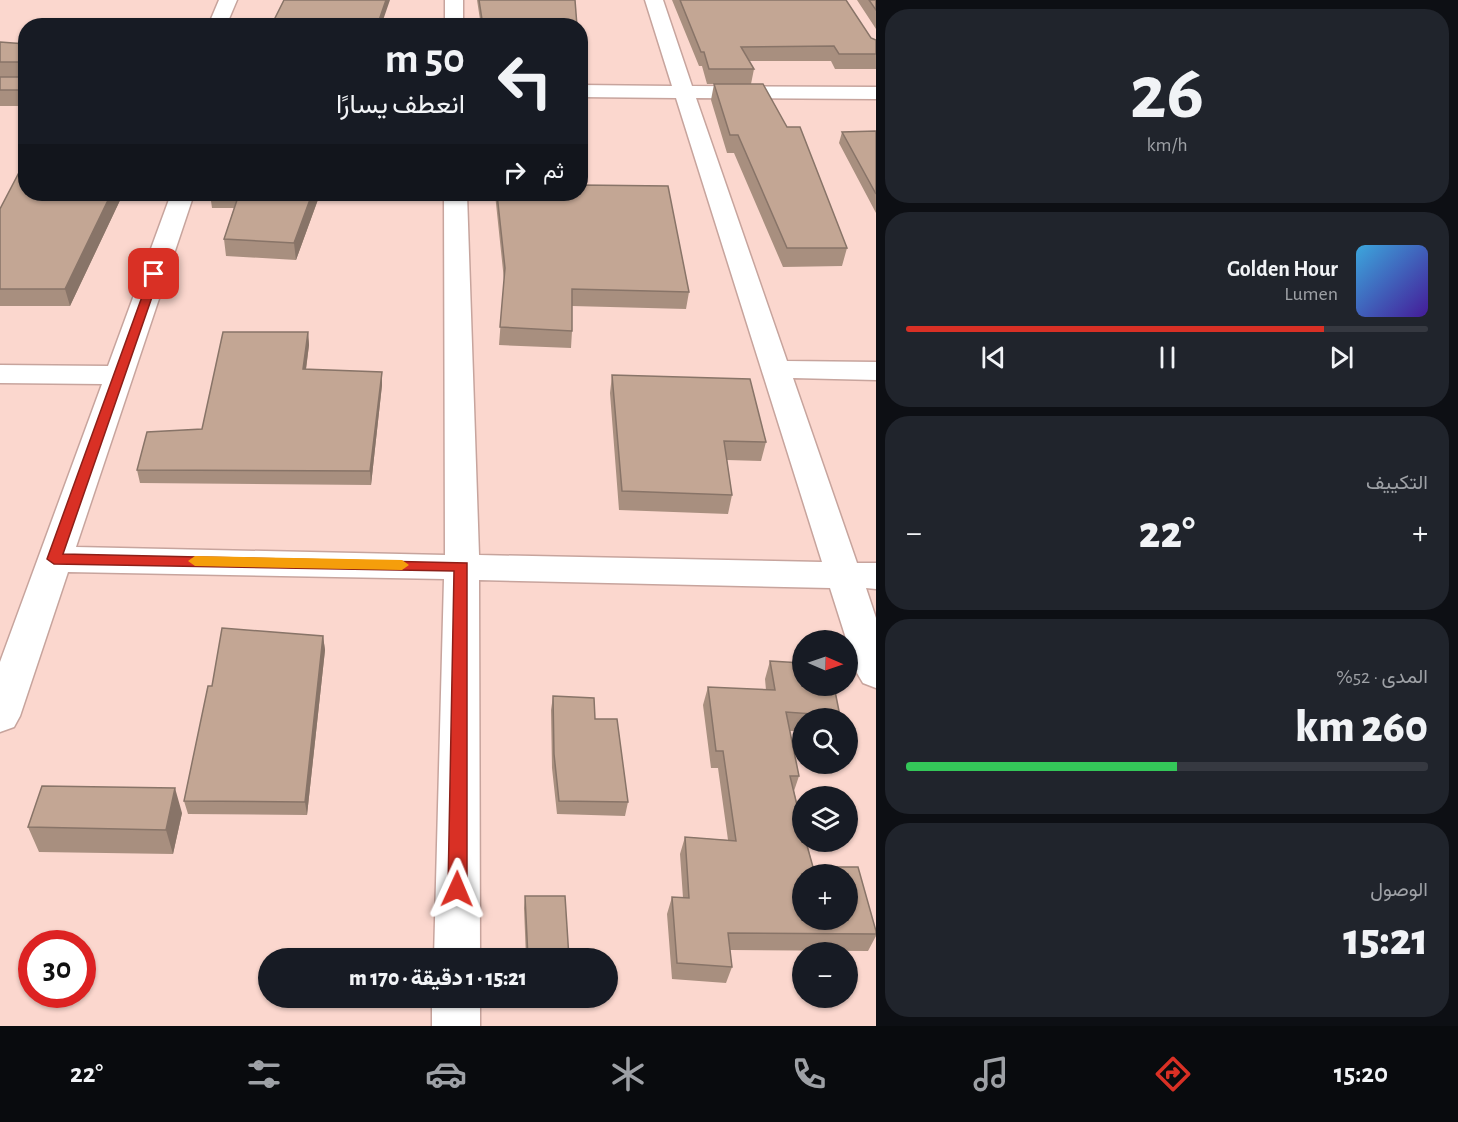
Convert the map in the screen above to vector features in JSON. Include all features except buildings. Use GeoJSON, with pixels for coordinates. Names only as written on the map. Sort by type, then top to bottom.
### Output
{"type":"FeatureCollection","features":[{"type":"Feature","properties":{"kind":"street"},"geometry":{"type":"LineString","coordinates":[[220,18],[228,0]]}},
{"type":"Feature","properties":{"kind":"street"},"geometry":{"type":"LineString","coordinates":[[454,0],[454,18]]}},
{"type":"Feature","properties":{"kind":"street"},"geometry":{"type":"LineString","coordinates":[[654,0],[777,369],[860,576],[876,673]]}},
{"type":"Feature","properties":{"kind":"street"},"geometry":{"type":"LineString","coordinates":[[588,91],[876,93]]}},
{"type":"Feature","properties":{"kind":"street"},"geometry":{"type":"LineString","coordinates":[[0,716],[180,201]]}},
{"type":"Feature","properties":{"kind":"street"},"geometry":{"type":"LineString","coordinates":[[456,201],[462,566],[456,948]]}},
{"type":"Feature","properties":{"kind":"street"},"geometry":{"type":"LineString","coordinates":[[777,369],[876,370]]}},
{"type":"Feature","properties":{"kind":"street"},"geometry":{"type":"LineString","coordinates":[[0,374],[118,375]]}},
{"type":"Feature","properties":{"kind":"street"},"geometry":{"type":"LineString","coordinates":[[54,559],[860,576]]}},
{"type":"Feature","properties":{"kind":"street"},"geometry":{"type":"LineString","coordinates":[[456,1008],[456,1026]]}},
{"type":"Feature","properties":{"kind":"slow traffic"},"geometry":{"type":"LineString","coordinates":[[195,561],[402,565]]}},
{"type":"Feature","properties":{"kind":"route"},"geometry":{"type":"LineString","coordinates":[[154,274],[54,559],[462,566],[457,889]]}}]}
